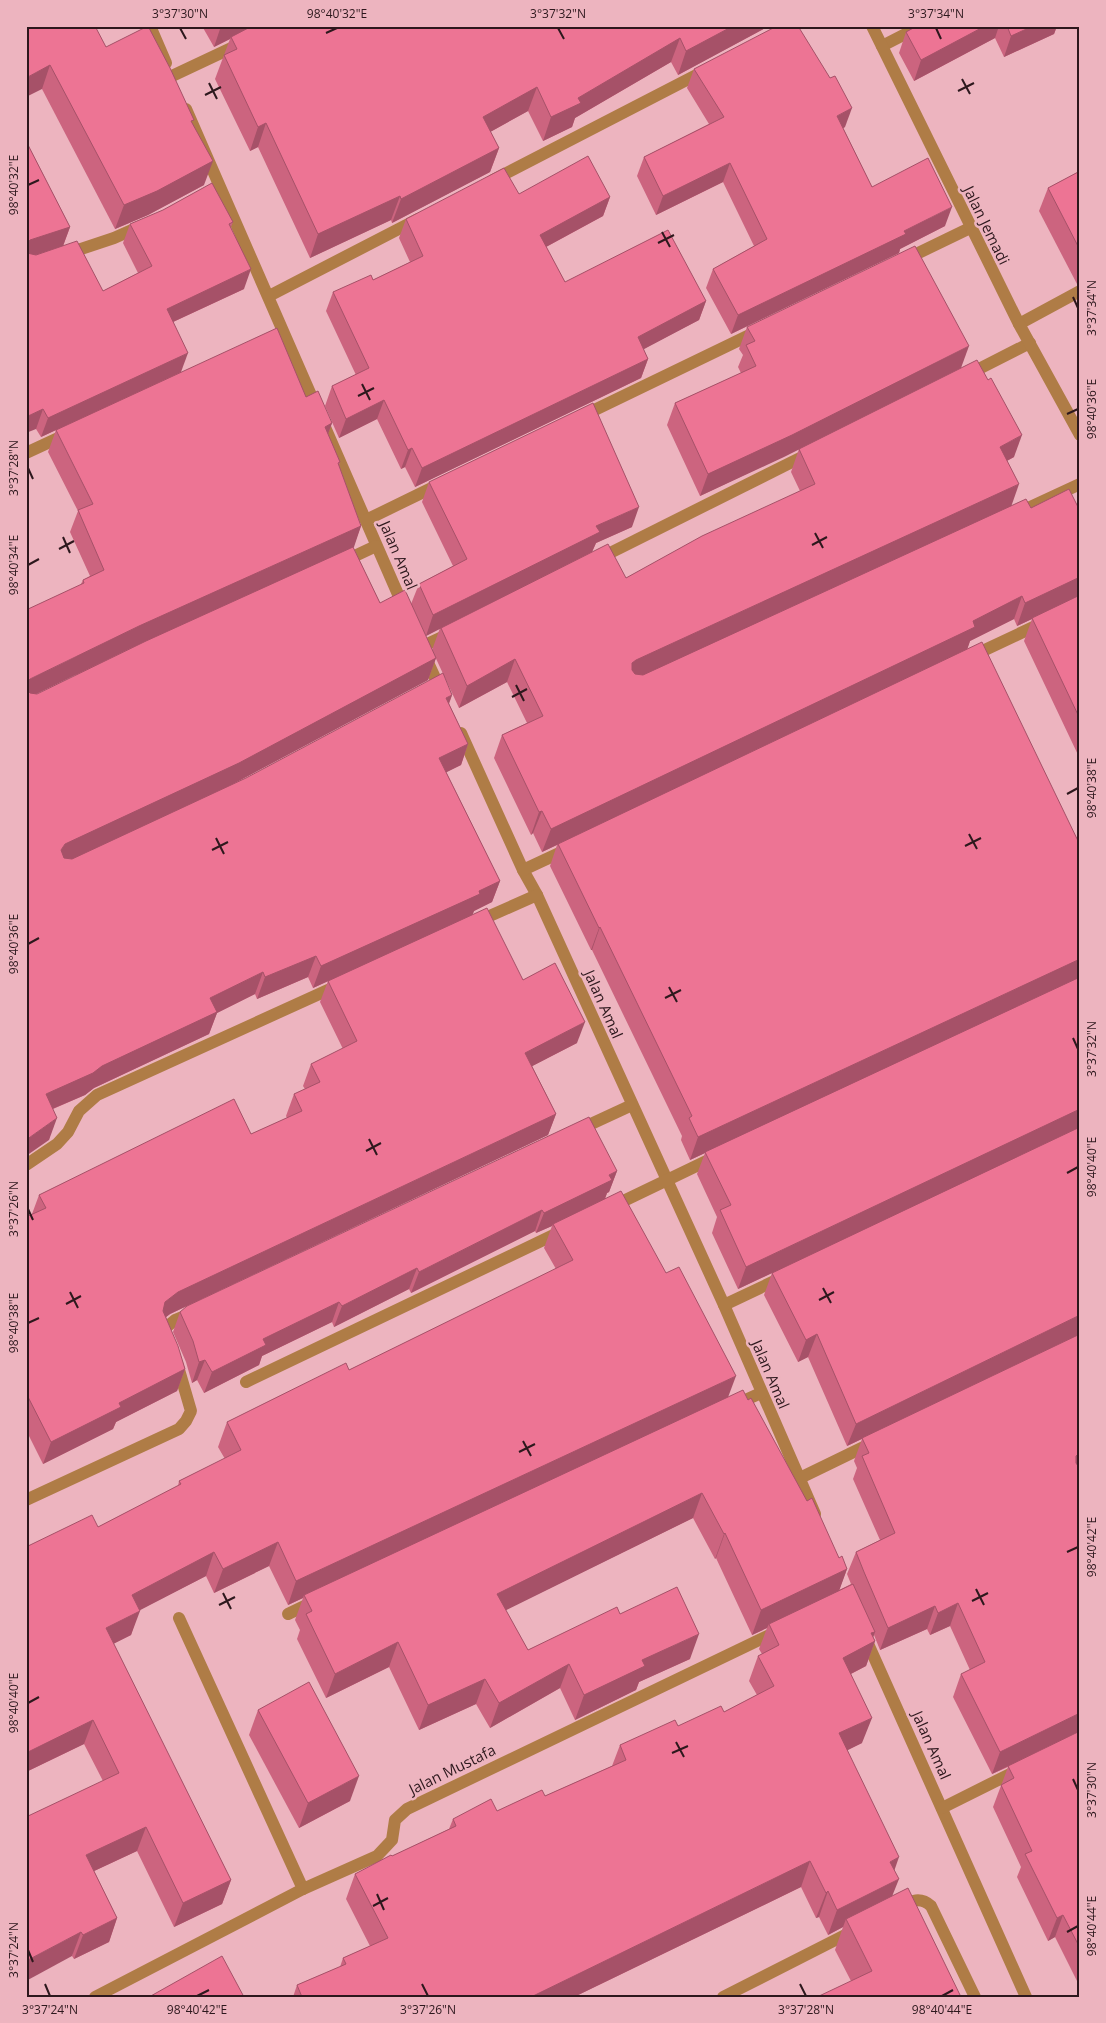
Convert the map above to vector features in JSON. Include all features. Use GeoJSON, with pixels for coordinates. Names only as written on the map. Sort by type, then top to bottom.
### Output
{"type":"FeatureCollection","features":[{"type":"Feature","properties":{"kind":"street","name":"Jalan Amal"},"geometry":{"type":"LineString","coordinates":[[150,26],[216,188],[269,296],[280,335],[366,520],[410,622]]}},
{"type":"Feature","properties":{"kind":"street","name":"Jalan Jemadi"},"geometry":{"type":"LineString","coordinates":[[872,26],[970,228],[1019,324],[1080,435]]}},
{"type":"Feature","properties":{"kind":"street"},"geometry":{"type":"LineString","coordinates":[[882,46],[921,26]]}},
{"type":"Feature","properties":{"kind":"street"},"geometry":{"type":"LineString","coordinates":[[176,86],[250,39]]}},
{"type":"Feature","properties":{"kind":"street"},"geometry":{"type":"LineString","coordinates":[[481,186],[720,63]]}},
{"type":"Feature","properties":{"kind":"street"},"geometry":{"type":"LineString","coordinates":[[269,296],[428,213]]}},
{"type":"Feature","properties":{"kind":"street"},"geometry":{"type":"LineString","coordinates":[[53,258],[114,238],[152,222]]}},
{"type":"Feature","properties":{"kind":"street"},"geometry":{"type":"LineString","coordinates":[[890,267],[970,228]]}},
{"type":"Feature","properties":{"kind":"street"},"geometry":{"type":"LineString","coordinates":[[1019,324],[1080,291]]}},
{"type":"Feature","properties":{"kind":"street"},"geometry":{"type":"LineString","coordinates":[[570,421],[766,327]]}},
{"type":"Feature","properties":{"kind":"street"},"geometry":{"type":"LineString","coordinates":[[960,378],[1030,343]]}},
{"type":"Feature","properties":{"kind":"street"},"geometry":{"type":"LineString","coordinates":[[26,453],[83,427]]}},
{"type":"Feature","properties":{"kind":"street"},"geometry":{"type":"LineString","coordinates":[[590,563],[820,448]]}},
{"type":"Feature","properties":{"kind":"street"},"geometry":{"type":"LineString","coordinates":[[366,520],[455,477]]}},
{"type":"Feature","properties":{"kind":"street"},"geometry":{"type":"LineString","coordinates":[[1008,517],[1080,484]]}},
{"type":"Feature","properties":{"kind":"street"},"geometry":{"type":"LineString","coordinates":[[331,566],[376,546]]}},
{"type":"Feature","properties":{"kind":"street"},"geometry":{"type":"LineString","coordinates":[[963,660],[1053,618]]}},
{"type":"Feature","properties":{"kind":"street"},"geometry":{"type":"LineString","coordinates":[[446,702],[434,687],[420,643],[466,625]]}},
{"type":"Feature","properties":{"kind":"street","name":"Jalan Amal"},"geometry":{"type":"LineString","coordinates":[[454,720],[523,870],[537,894],[724,1305],[761,1393],[800,1478],[818,1524]]}},
{"type":"Feature","properties":{"kind":"street"},"geometry":{"type":"LineString","coordinates":[[523,870],[577,844]]}},
{"type":"Feature","properties":{"kind":"street"},"geometry":{"type":"LineString","coordinates":[[465,928],[537,894]]}},
{"type":"Feature","properties":{"kind":"street"},"geometry":{"type":"LineString","coordinates":[[26,1165],[57,1144],[68,1132],[79,1111],[97,1095],[348,981]]}},
{"type":"Feature","properties":{"kind":"street"},"geometry":{"type":"LineString","coordinates":[[570,1134],[632,1105]]}},
{"type":"Feature","properties":{"kind":"street"},"geometry":{"type":"LineString","coordinates":[[603,1210],[729,1151]]}},
{"type":"Feature","properties":{"kind":"street"},"geometry":{"type":"LineString","coordinates":[[246,1382],[577,1223]]}},
{"type":"Feature","properties":{"kind":"street"},"geometry":{"type":"LineString","coordinates":[[724,1305],[795,1271]]}},
{"type":"Feature","properties":{"kind":"street"},"geometry":{"type":"LineString","coordinates":[[26,1500],[180,1429],[191,1411],[178,1365],[163,1330],[175,1320],[202,1308]]}},
{"type":"Feature","properties":{"kind":"street"},"geometry":{"type":"LineString","coordinates":[[719,1412],[761,1393]]}},
{"type":"Feature","properties":{"kind":"street"},"geometry":{"type":"LineString","coordinates":[[800,1478],[887,1436]]}},
{"type":"Feature","properties":{"kind":"street"},"geometry":{"type":"LineString","coordinates":[[288,1614],[324,1597]]}},
{"type":"Feature","properties":{"kind":"street"},"geometry":{"type":"LineString","coordinates":[[178,1618],[303,1889]]}},
{"type":"Feature","properties":{"kind":"street","name":"Jalan Mustafa"},"geometry":{"type":"LineString","coordinates":[[96,1997],[303,1889],[377,1856],[392,1840],[395,1820],[407,1809],[794,1624]]}},
{"type":"Feature","properties":{"kind":"street","name":"Jalan Amal"},"geometry":{"type":"LineString","coordinates":[[860,1626],[1026,1997]]}},
{"type":"Feature","properties":{"kind":"street"},"geometry":{"type":"LineString","coordinates":[[942,1808],[1028,1765]]}},
{"type":"Feature","properties":{"kind":"street"},"geometry":{"type":"LineString","coordinates":[[892,1911],[918,1899],[926,1901],[931,1906],[976,1997]]}},
{"type":"Feature","properties":{"kind":"street"},"geometry":{"type":"LineString","coordinates":[[723,1997],[865,1925]]}},
{"type":"Feature","properties":{"kind":"building"},"geometry":{"type":"Polygon","coordinates":[[[26,26],[95,26],[106,47],[148,26],[194,120],[191,121],[213,161],[157,191],[124,205],[50,65],[26,78],[26,26]]]}},
{"type":"Feature","properties":{"kind":"building"},"geometry":{"type":"Polygon","coordinates":[[[252,26],[733,26],[686,51],[680,38],[578,98],[581,103],[551,117],[537,87],[483,117],[499,148],[401,199],[400,196],[318,234],[266,123],[258,127],[224,55],[237,49],[231,37],[252,26]]]}},
{"type":"Feature","properties":{"kind":"building"},"geometry":{"type":"Polygon","coordinates":[[[777,26],[798,26],[830,78],[835,76],[852,108],[837,116],[872,187],[928,158],[952,207],[904,231],[906,234],[738,315],[713,269],[767,239],[730,163],[663,196],[644,157],[724,117],[694,69],[777,26]]]}},
{"type":"Feature","properties":{"kind":"building"},"geometry":{"type":"Polygon","coordinates":[[[917,26],[985,26],[921,60],[906,32],[917,26]]]}},
{"type":"Feature","properties":{"kind":"building"},"geometry":{"type":"Polygon","coordinates":[[[1007,26],[1033,26],[1011,36],[1007,26]]]}},
{"type":"Feature","properties":{"kind":"building"},"geometry":{"type":"Polygon","coordinates":[[[26,141],[70,227],[30,240],[26,245],[26,141]]]}},
{"type":"Feature","properties":{"kind":"building"},"geometry":{"type":"Polygon","coordinates":[[[588,156],[610,197],[540,235],[565,282],[668,230],[706,301],[638,337],[648,359],[422,468],[412,448],[408,450],[384,400],[346,419],[332,386],[369,368],[333,292],[371,275],[373,280],[423,256],[406,219],[504,168],[519,194],[588,156]]]}},
{"type":"Feature","properties":{"kind":"building"},"geometry":{"type":"Polygon","coordinates":[[[1080,171],[1080,250],[1048,188],[1080,171]]]}},
{"type":"Feature","properties":{"kind":"building"},"geometry":{"type":"Polygon","coordinates":[[[212,183],[233,222],[229,224],[251,269],[167,309],[188,353],[48,418],[43,409],[26,417],[26,250],[27,253],[36,255],[77,241],[103,291],[152,266],[130,224],[163,210],[212,183]]]}},
{"type":"Feature","properties":{"kind":"building"},"geometry":{"type":"Polygon","coordinates":[[[915,246],[969,346],[792,435],[708,474],[675,403],[756,366],[746,345],[755,341],[747,327],[915,246]]]}},
{"type":"Feature","properties":{"kind":"building"},"geometry":{"type":"Polygon","coordinates":[[[277,328],[306,397],[318,391],[332,423],[325,427],[340,462],[338,463],[361,526],[139,626],[30,679],[27,682],[26,689],[26,610],[84,583],[83,580],[104,570],[78,510],[93,504],[56,430],[277,328]]]}},
{"type":"Feature","properties":{"kind":"building"},"geometry":{"type":"Polygon","coordinates":[[[977,360],[988,380],[991,378],[1022,435],[1000,447],[1019,484],[636,660],[632,663],[632,670],[635,674],[643,675],[1026,499],[1031,508],[1069,489],[1080,511],[1080,577],[1025,603],[1022,596],[973,621],[975,627],[551,829],[542,811],[539,812],[502,735],[543,716],[515,659],[467,686],[441,628],[608,544],[626,578],[702,536],[815,484],[799,449],[977,360]]]}},
{"type":"Feature","properties":{"kind":"building"},"geometry":{"type":"Polygon","coordinates":[[[593,403],[639,507],[596,526],[600,532],[433,615],[419,584],[467,559],[429,482],[593,403]]]}},
{"type":"Feature","properties":{"kind":"building"},"geometry":{"type":"Polygon","coordinates":[[[353,547],[380,603],[405,590],[436,658],[239,763],[65,844],[61,850],[64,858],[72,859],[246,778],[443,673],[452,695],[446,698],[468,744],[439,758],[500,881],[479,891],[480,894],[321,966],[316,956],[265,977],[263,972],[210,998],[217,1012],[46,1094],[57,1118],[26,1140],[26,689],[30,693],[37,694],[146,641],[353,547]]]}},
{"type":"Feature","properties":{"kind":"building"},"geometry":{"type":"Polygon","coordinates":[[[1080,595],[1080,719],[1032,618],[1080,595]]]}},
{"type":"Feature","properties":{"kind":"building"},"geometry":{"type":"Polygon","coordinates":[[[982,642],[1080,845],[1080,959],[698,1137],[689,1118],[692,1116],[558,844],[982,642]]]}},
{"type":"Feature","properties":{"kind":"building"},"geometry":{"type":"Polygon","coordinates":[[[487,908],[523,980],[555,963],[585,1022],[525,1053],[556,1114],[178,1292],[165,1302],[163,1311],[178,1346],[185,1369],[119,1403],[121,1407],[51,1442],[26,1393],[26,1217],[46,1208],[39,1195],[234,1099],[251,1134],[302,1111],[294,1094],[320,1082],[311,1064],[357,1041],[328,981],[487,908]]]}},
{"type":"Feature","properties":{"kind":"building"},"geometry":{"type":"Polygon","coordinates":[[[1080,977],[1080,1109],[746,1267],[720,1210],[731,1205],[705,1152],[1080,977]]]}},
{"type":"Feature","properties":{"kind":"building"},"geometry":{"type":"Polygon","coordinates":[[[589,1117],[617,1171],[609,1175],[612,1180],[544,1213],[542,1210],[419,1272],[417,1268],[342,1306],[339,1302],[263,1339],[266,1345],[212,1372],[205,1360],[199,1362],[193,1341],[180,1312],[187,1306],[589,1117]]]}},
{"type":"Feature","properties":{"kind":"building"},"geometry":{"type":"Polygon","coordinates":[[[1080,1127],[1080,1315],[856,1424],[817,1334],[806,1340],[772,1273],[1080,1127]]]}},
{"type":"Feature","properties":{"kind":"building"},"geometry":{"type":"Polygon","coordinates":[[[621,1191],[666,1273],[679,1267],[736,1376],[296,1581],[278,1542],[223,1569],[214,1552],[132,1595],[140,1611],[106,1628],[231,1880],[183,1903],[146,1827],[86,1855],[117,1918],[83,1935],[81,1932],[26,1961],[26,1817],[119,1773],[93,1720],[26,1753],[26,1547],[92,1515],[98,1527],[181,1484],[179,1481],[241,1450],[227,1422],[346,1363],[349,1370],[573,1260],[553,1224],[621,1191]]]}},
{"type":"Feature","properties":{"kind":"building"},"geometry":{"type":"Polygon","coordinates":[[[1080,1334],[1080,1452],[1076,1456],[1076,1463],[1080,1469],[1080,1713],[1000,1752],[961,1674],[985,1662],[958,1603],[938,1613],[935,1606],[888,1628],[856,1552],[895,1533],[862,1456],[869,1453],[862,1438],[1080,1334]]]}},
{"type":"Feature","properties":{"kind":"building"},"geometry":{"type":"Polygon","coordinates":[[[743,1390],[748,1400],[751,1398],[807,1501],[812,1498],[839,1558],[842,1556],[847,1569],[761,1610],[725,1533],[702,1493],[497,1594],[528,1650],[617,1607],[620,1614],[677,1587],[699,1634],[642,1660],[645,1666],[584,1695],[569,1664],[499,1703],[485,1679],[428,1705],[398,1642],[335,1674],[306,1614],[312,1611],[304,1595],[743,1390]]]}},
{"type":"Feature","properties":{"kind":"building"},"geometry":{"type":"Polygon","coordinates":[[[853,1584],[875,1632],[871,1633],[875,1641],[843,1658],[872,1718],[839,1733],[899,1857],[890,1862],[899,1879],[837,1910],[810,1861],[531,1997],[302,1997],[297,1985],[346,1964],[343,1958],[388,1938],[355,1874],[391,1855],[456,1826],[453,1819],[491,1799],[497,1811],[542,1790],[545,1796],[626,1760],[620,1745],[675,1720],[678,1726],[721,1706],[724,1712],[774,1686],[758,1656],[779,1645],[769,1624],[853,1584]]]}},
{"type":"Feature","properties":{"kind":"building"},"geometry":{"type":"Polygon","coordinates":[[[309,1682],[359,1776],[308,1803],[258,1710],[309,1682]]]}},
{"type":"Feature","properties":{"kind":"building"},"geometry":{"type":"Polygon","coordinates":[[[1080,1731],[1080,1948],[1063,1915],[1057,1918],[1025,1854],[1032,1851],[1001,1785],[1014,1778],[1008,1766],[1080,1731]]]}},
{"type":"Feature","properties":{"kind":"building"},"geometry":{"type":"Polygon","coordinates":[[[908,1888],[961,1997],[817,1997],[872,1971],[846,1919],[908,1888]]]}},
{"type":"Feature","properties":{"kind":"building"},"geometry":{"type":"Polygon","coordinates":[[[222,1956],[244,1997],[149,1997],[222,1956]]]}}]}
